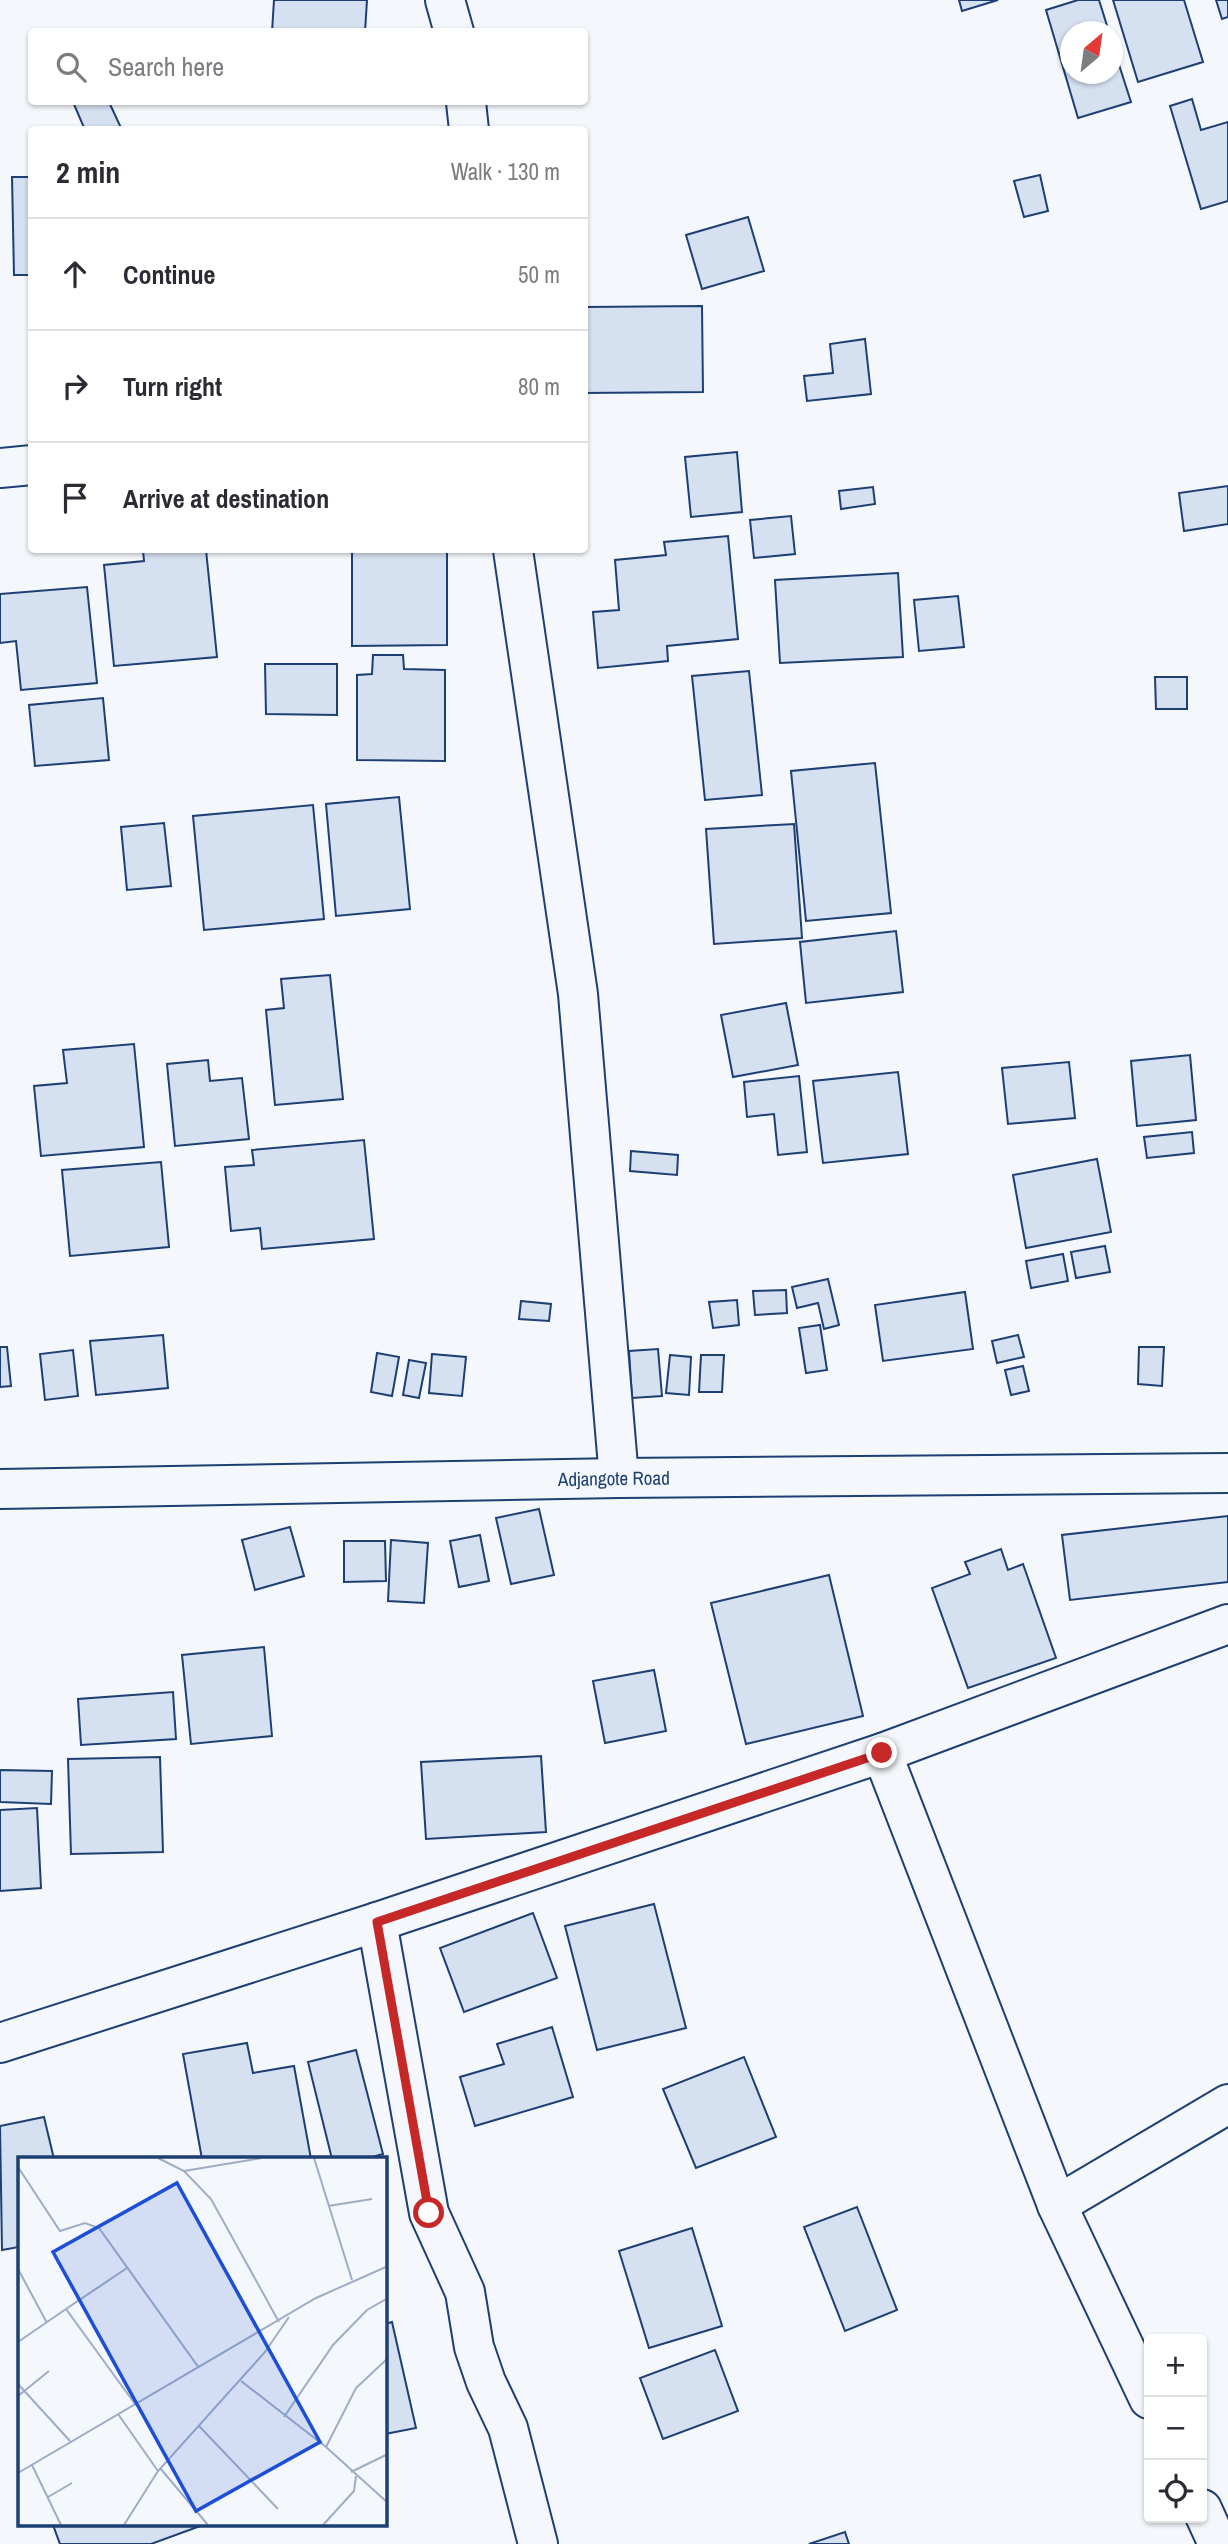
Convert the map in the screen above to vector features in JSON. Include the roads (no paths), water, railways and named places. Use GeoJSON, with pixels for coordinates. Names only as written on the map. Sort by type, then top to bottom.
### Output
{"type":"FeatureCollection","features":[{"type":"Feature","properties":{"kind":"street"},"geometry":{"type":"LineString","coordinates":[[445,0],[453,28]]}},
{"type":"Feature","properties":{"kind":"street"},"geometry":{"type":"LineString","coordinates":[[466,105],[469,126]]}},
{"type":"Feature","properties":{"kind":"street"},"geometry":{"type":"LineString","coordinates":[[0,468],[28,465]]}},
{"type":"Feature","properties":{"kind":"street"},"geometry":{"type":"LineString","coordinates":[[513,553],[578,994],[618,1478]]}},
{"type":"Feature","properties":{"kind":"street","name":"Adjangote Road"},"geometry":{"type":"LineString","coordinates":[[0,1489],[618,1478],[1228,1473]]}},
{"type":"Feature","properties":{"kind":"street"},"geometry":{"type":"LineString","coordinates":[[0,2043],[377,1922],[882,1753],[1228,1624]]}},
{"type":"Feature","properties":{"kind":"street"},"geometry":{"type":"LineString","coordinates":[[882,1753],[1057,2204],[1148,2397]]}},
{"type":"Feature","properties":{"kind":"street"},"geometry":{"type":"LineString","coordinates":[[377,1922],[429,2213],[465,2292],[474,2347],[486,2382],[508,2428],[538,2544]]}},
{"type":"Feature","properties":{"kind":"street"},"geometry":{"type":"LineString","coordinates":[[1057,2204],[1228,2104]]}},
{"type":"Feature","properties":{"kind":"street"},"geometry":{"type":"LineString","coordinates":[[1207,2521],[1218,2544]]}}]}
